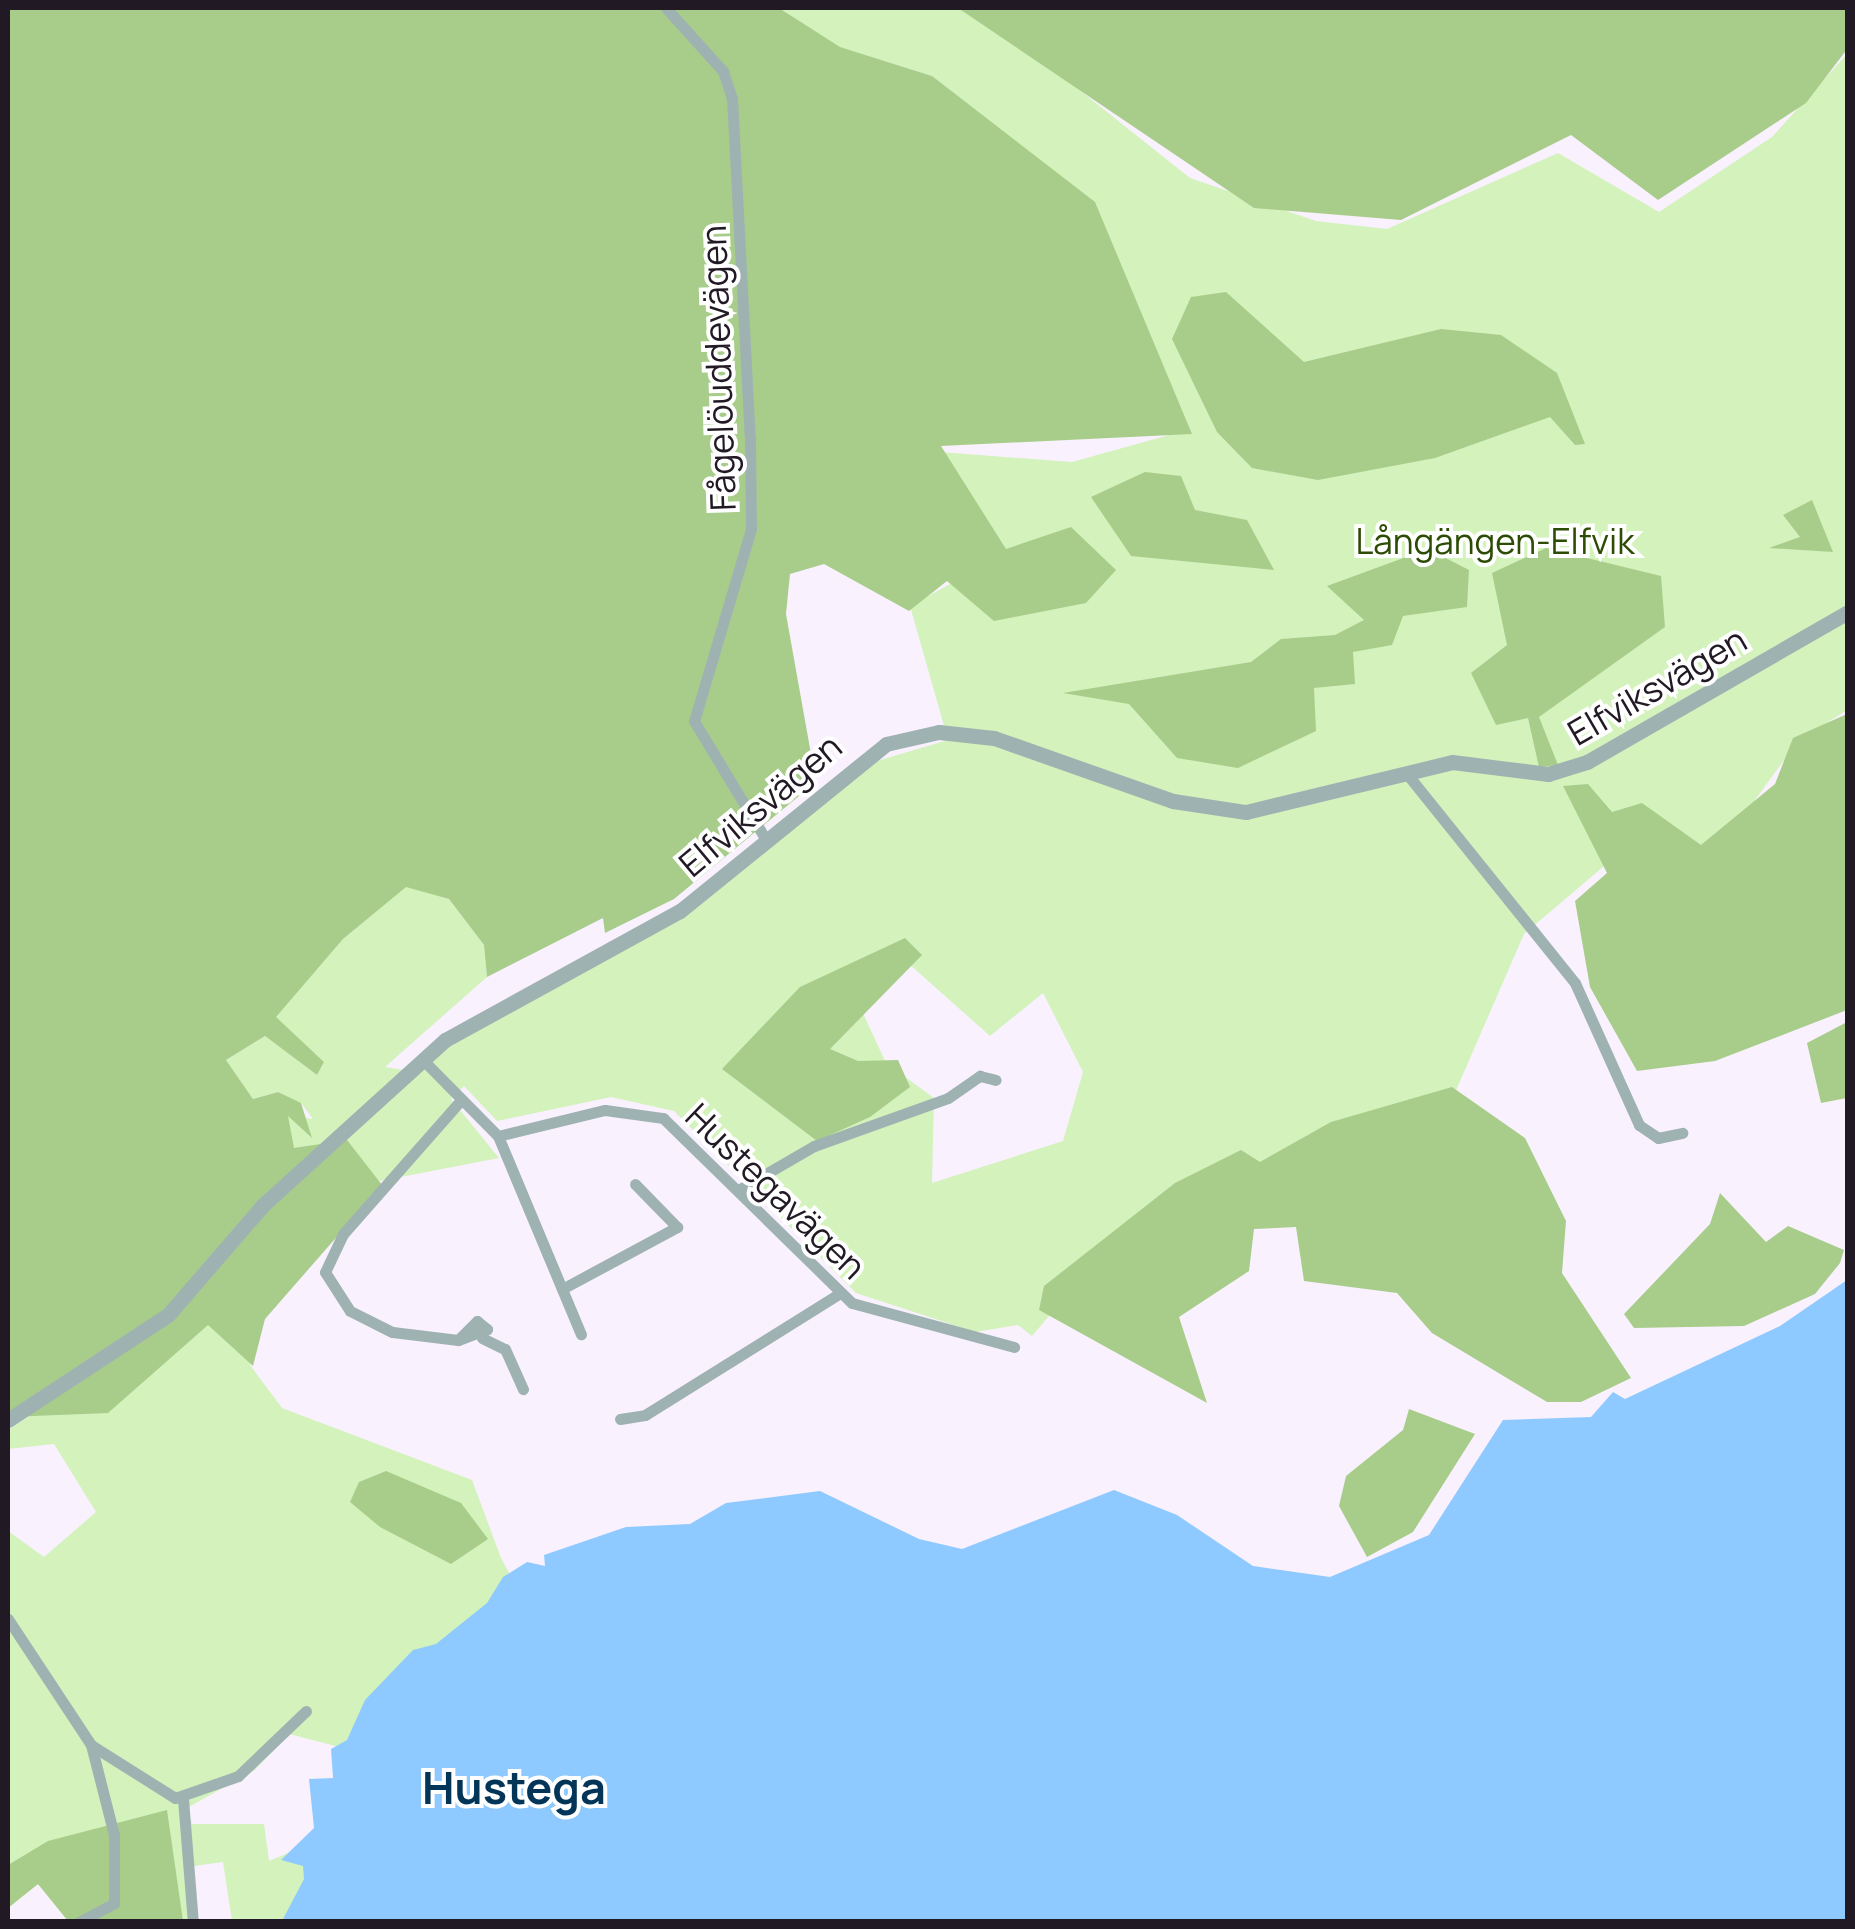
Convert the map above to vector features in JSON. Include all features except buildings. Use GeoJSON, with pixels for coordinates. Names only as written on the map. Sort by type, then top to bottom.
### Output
{"type":"FeatureCollection","features":[{"type":"Feature","properties":{"kind":"street","name":"Fågelöuddevägen"},"geometry":{"type":"LineString","coordinates":[[666,8],[723,72],[732,98],[752,490],[743,562],[694,721],[766,840]]}},
{"type":"Feature","properties":{"kind":"street","name":"Elfviksvägen"},"geometry":{"type":"LineString","coordinates":[[8,1420],[168,1315],[263,1205],[423,1060],[504,1001],[680,911],[872,751],[939,732],[1047,751],[1172,801],[1228,811],[1288,808],[1464,761],[1548,774],[1575,768],[1848,612]]}},
{"type":"Feature","properties":{"kind":"street"},"geometry":{"type":"LineString","coordinates":[[1407,774],[1575,983],[1638,1125],[1658,1138],[1682,1133]]}},
{"type":"Feature","properties":{"kind":"street"},"geometry":{"type":"LineString","coordinates":[[423,1060],[498,1136],[581,1334]]}},
{"type":"Feature","properties":{"kind":"street"},"geometry":{"type":"LineString","coordinates":[[740,1189],[814,1146],[948,1098],[980,1076],[996,1080]]}},
{"type":"Feature","properties":{"kind":"street"},"geometry":{"type":"LineString","coordinates":[[461,1100],[343,1234],[325,1272],[339,1301],[372,1324],[458,1340],[482,1338],[505,1349],[523,1390]]}},
{"type":"Feature","properties":{"kind":"street","name":"Hustegavägen"},"geometry":{"type":"LineString","coordinates":[[498,1136],[638,1109],[690,1138],[840,1293],[869,1312],[1014,1347]]}},
{"type":"Feature","properties":{"kind":"street"},"geometry":{"type":"LineString","coordinates":[[562,1289],[677,1227],[636,1184]]}},
{"type":"Feature","properties":{"kind":"street"},"geometry":{"type":"LineString","coordinates":[[620,1419],[646,1415],[840,1293]]}},
{"type":"Feature","properties":{"kind":"street"},"geometry":{"type":"LineString","coordinates":[[8,1619],[91,1746],[114,1835],[114,1902],[80,1922]]}},
{"type":"Feature","properties":{"kind":"street"},"geometry":{"type":"LineString","coordinates":[[182,1799],[238,1776],[306,1711]]}},
{"type":"Feature","properties":{"kind":"street"},"geometry":{"type":"LineString","coordinates":[[91,1746],[182,1799]]}},
{"type":"Feature","properties":{"kind":"street"},"geometry":{"type":"LineString","coordinates":[[182,1799],[193,1922]]}},
{"type":"Feature","properties":{"kind":"green space"},"geometry":{"type":"Polygon","coordinates":[[[8,8],[779,8],[840,47],[932,76],[1095,202],[1192,434],[941,446],[1006,549],[1071,527],[1116,570],[1086,603],[994,621],[947,581],[909,611],[824,564],[790,574],[786,614],[816,782],[674,899],[605,933],[603,918],[487,977],[484,945],[449,899],[406,887],[343,939],[276,1017],[324,1062],[317,1075],[265,1036],[226,1060],[253,1099],[278,1092],[301,1103],[312,1138],[288,1116],[294,1148],[347,1140],[382,1185],[265,1319],[253,1366],[208,1325],[108,1413],[8,1417],[8,8]]]}},
{"type":"Feature","properties":{"kind":"green space","name":"Långängen-Elfvik"},"geometry":{"type":"Polygon","coordinates":[[[779,8],[958,8],[1009,34],[1190,178],[1316,221],[1387,229],[1558,153],[1659,212],[1772,137],[1847,54],[1847,710],[1797,742],[1714,857],[1636,839],[1524,934],[1454,1095],[1084,1275],[1032,1336],[1018,1325],[975,1332],[856,1293],[674,1111],[611,1097],[497,1121],[464,1086],[451,1099],[499,1158],[380,1181],[263,1317],[250,1365],[282,1408],[472,1480],[501,1558],[649,1828],[594,1921],[232,1921],[223,1862],[187,1867],[194,1921],[68,1921],[38,1884],[8,1908],[8,1531],[44,1557],[96,1512],[54,1444],[8,1449],[8,1430],[144,1342],[312,1150],[294,1149],[284,1127],[288,1115],[313,1119],[302,1104],[278,1092],[253,1099],[226,1060],[265,1036],[317,1075],[324,1062],[275,1017],[343,939],[406,886],[449,899],[484,945],[487,977],[385,1067],[416,1072],[458,1035],[679,920],[870,763],[948,740],[910,606],[1005,554],[940,452],[1072,462],[1180,432],[932,76],[839,47],[779,8]],[[908,963],[861,1009],[886,1063],[934,1098],[932,1183],[1063,1141],[1083,1072],[1043,993],[990,1036],[908,963]],[[289,1734],[255,1770],[187,1808],[192,1824],[264,1824],[269,1861],[314,1842],[359,1752],[289,1734]]]}},
{"type":"Feature","properties":{"kind":"green space"},"geometry":{"type":"Polygon","coordinates":[[[958,8],[1847,8],[1848,48],[1806,103],[1658,200],[1571,135],[1401,220],[1254,208],[958,8]]]}},
{"type":"Feature","properties":{"kind":"green space"},"geometry":{"type":"Polygon","coordinates":[[[1226,292],[1304,362],[1441,329],[1501,335],[1557,373],[1585,444],[1575,445],[1550,417],[1435,458],[1318,480],[1252,468],[1217,432],[1172,339],[1191,297],[1226,292]]]}},
{"type":"Feature","properties":{"kind":"green space"},"geometry":{"type":"Polygon","coordinates":[[[1145,472],[1181,476],[1195,510],[1247,520],[1274,570],[1131,556],[1091,497],[1145,472]]]}},
{"type":"Feature","properties":{"kind":"green space"},"geometry":{"type":"Polygon","coordinates":[[[1812,500],[1833,552],[1769,548],[1800,537],[1783,515],[1812,500]]]}},
{"type":"Feature","properties":{"kind":"green space"},"geometry":{"type":"Polygon","coordinates":[[[1546,548],[1661,576],[1665,627],[1539,717],[1558,765],[1539,767],[1528,718],[1496,725],[1471,673],[1507,645],[1492,573],[1546,548]]]}},
{"type":"Feature","properties":{"kind":"green space"},"geometry":{"type":"Polygon","coordinates":[[[1428,549],[1469,570],[1467,607],[1403,616],[1392,645],[1353,652],[1355,684],[1314,688],[1316,731],[1238,768],[1177,758],[1129,704],[1063,693],[1251,662],[1281,639],[1335,635],[1364,620],[1327,586],[1428,549]]]}},
{"type":"Feature","properties":{"kind":"green space"},"geometry":{"type":"Polygon","coordinates":[[[1847,714],[1847,1010],[1715,1061],[1637,1071],[1590,987],[1575,901],[1607,873],[1563,786],[1588,784],[1612,812],[1642,803],[1701,845],[1775,784],[1793,738],[1847,714]]]}},
{"type":"Feature","properties":{"kind":"green space"},"geometry":{"type":"Polygon","coordinates":[[[905,938],[922,955],[830,1049],[858,1061],[898,1060],[910,1087],[870,1117],[817,1141],[722,1069],[800,987],[905,938]]]}},
{"type":"Feature","properties":{"kind":"green space"},"geometry":{"type":"Polygon","coordinates":[[[1847,1022],[1847,1098],[1821,1103],[1807,1043],[1847,1022]]]}},
{"type":"Feature","properties":{"kind":"green space"},"geometry":{"type":"Polygon","coordinates":[[[1452,1087],[1525,1138],[1566,1221],[1562,1273],[1631,1378],[1581,1402],[1547,1402],[1432,1333],[1397,1293],[1304,1281],[1296,1227],[1254,1229],[1249,1271],[1179,1317],[1207,1403],[1039,1310],[1044,1286],[1175,1183],[1241,1150],[1260,1162],[1331,1122],[1452,1087]]]}},
{"type":"Feature","properties":{"kind":"green space"},"geometry":{"type":"Polygon","coordinates":[[[1720,1193],[1766,1242],[1788,1226],[1844,1250],[1840,1263],[1815,1294],[1744,1326],[1634,1328],[1624,1314],[1710,1224],[1720,1193]]]}},
{"type":"Feature","properties":{"kind":"green space"},"geometry":{"type":"Polygon","coordinates":[[[1409,1409],[1475,1434],[1413,1532],[1367,1557],[1339,1506],[1346,1476],[1403,1430],[1409,1409]]]}},
{"type":"Feature","properties":{"kind":"green space"},"geometry":{"type":"Polygon","coordinates":[[[386,1471],[461,1503],[488,1539],[451,1564],[380,1527],[350,1502],[359,1482],[386,1471]]]}},
{"type":"Feature","properties":{"kind":"green space"},"geometry":{"type":"Polygon","coordinates":[[[167,1810],[183,1921],[68,1921],[38,1884],[8,1908],[8,1865],[48,1841],[167,1810]]]}},
{"type":"Feature","properties":{"kind":"water"},"geometry":{"type":"Polygon","coordinates":[[[1847,1280],[1845,1921],[282,1921],[304,1879],[303,1866],[281,1860],[314,1828],[309,1779],[333,1778],[331,1749],[347,1740],[365,1700],[413,1650],[436,1644],[487,1603],[503,1577],[527,1562],[545,1566],[544,1555],[626,1527],[690,1524],[726,1503],[820,1491],[919,1539],[962,1549],[1114,1490],[1177,1515],[1253,1566],[1330,1577],[1429,1535],[1503,1420],[1591,1417],[1613,1392],[1625,1399],[1780,1326],[1847,1280]]]}},
{"type":"Feature","properties":{"kind":"district","name":"Hustega"},"geometry":{"type":"Point","coordinates":[514,1788]}}]}
